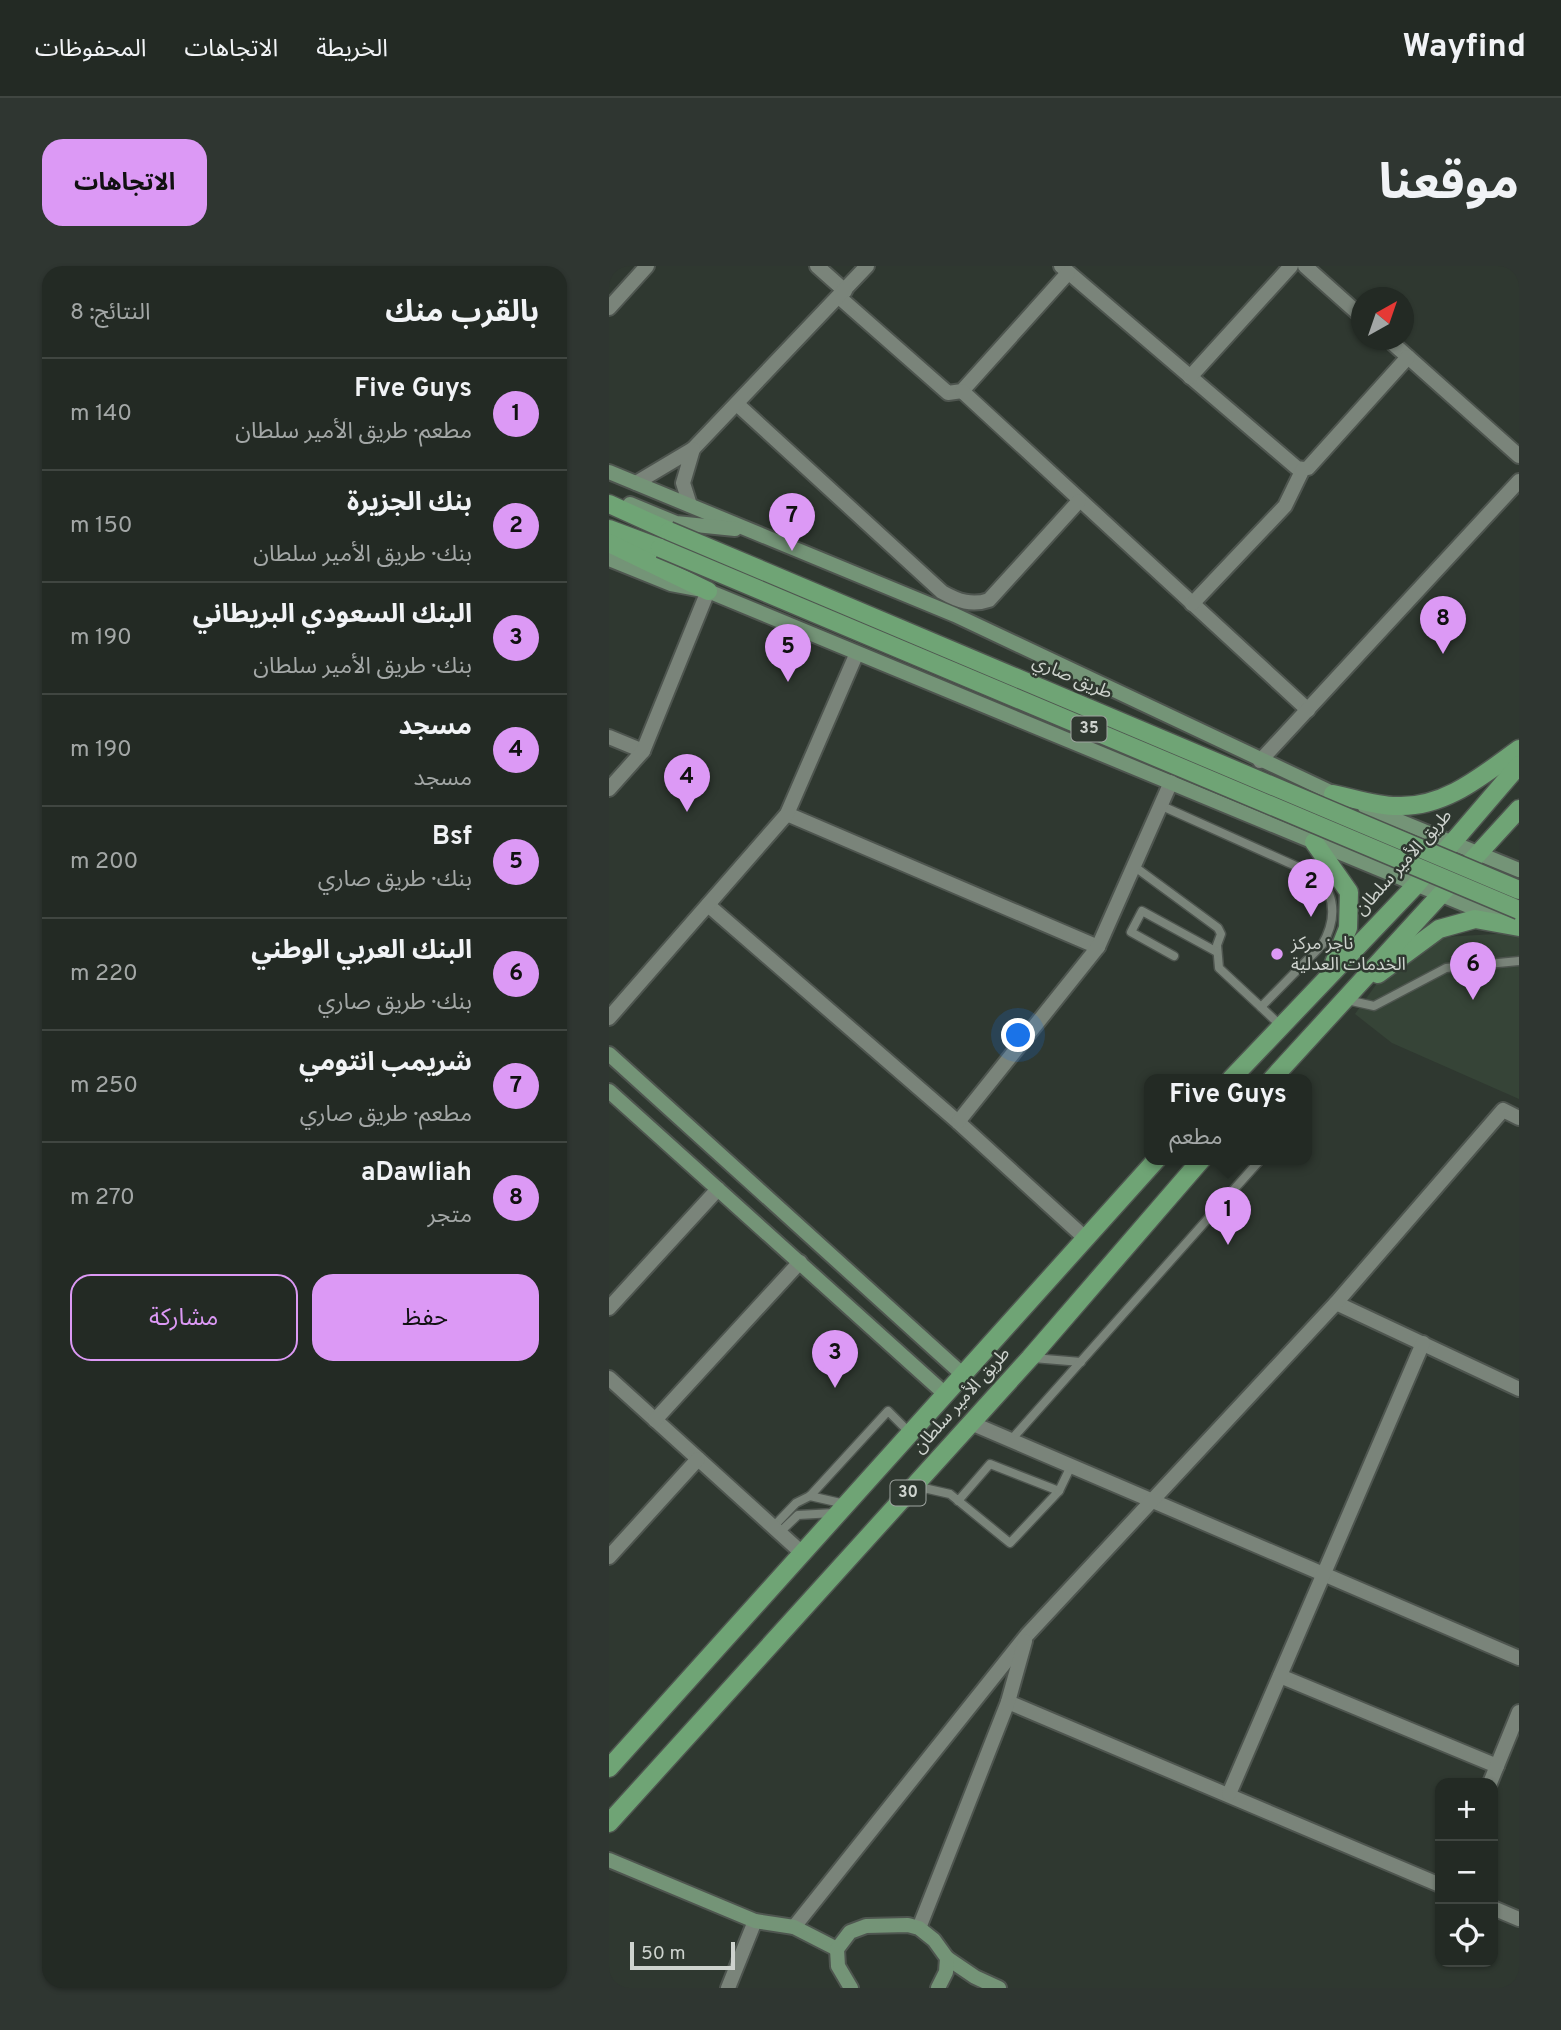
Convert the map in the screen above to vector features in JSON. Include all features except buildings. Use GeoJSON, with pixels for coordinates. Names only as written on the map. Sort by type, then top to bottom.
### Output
{"type":"FeatureCollection","features":[{"type":"Feature","properties":{"kind":"main road"},"geometry":{"type":"LineString","coordinates":[[609,471],[955,615],[1260,761],[1519,870]]}},
{"type":"Feature","properties":{"kind":"main road"},"geometry":{"type":"LineString","coordinates":[[609,496],[676,523],[750,531]]}},
{"type":"Feature","properties":{"kind":"main road","name":"طريق صاري"},"geometry":{"type":"LineString","coordinates":[[609,504],[1519,888]]}},
{"type":"Feature","properties":{"kind":"main road","name":"35"},"geometry":{"type":"LineString","coordinates":[[609,528],[1519,910]]}},
{"type":"Feature","properties":{"kind":"main road"},"geometry":{"type":"LineString","coordinates":[[609,543],[708,591],[856,655],[1519,927]]}},
{"type":"Feature","properties":{"kind":"main road"},"geometry":{"type":"LineString","coordinates":[[609,559],[671,584],[708,591]]}},
{"type":"Feature","properties":{"kind":"main road"},"geometry":{"type":"LineString","coordinates":[[1333,794],[1398,806],[1426,803],[1465,789],[1519,749]]}},
{"type":"Feature","properties":{"kind":"main road","name":"طريق الأمير سلطان"},"geometry":{"type":"LineString","coordinates":[[1236,1074],[1416,885],[1519,765]]}},
{"type":"Feature","properties":{"kind":"main road"},"geometry":{"type":"LineString","coordinates":[[1314,842],[1385,860],[1394,859],[1401,850],[1402,840],[1396,834],[1333,794]]}},
{"type":"Feature","properties":{"kind":"main road"},"geometry":{"type":"LineString","coordinates":[[1276,1074],[1519,810]]}},
{"type":"Feature","properties":{"kind":"main road"},"geometry":{"type":"LineString","coordinates":[[1314,842],[1349,892],[1348,928],[1329,975]]}},
{"type":"Feature","properties":{"kind":"main road"},"geometry":{"type":"LineString","coordinates":[[1519,888],[1509,895],[1514,913],[1519,916]]}},
{"type":"Feature","properties":{"kind":"main road"},"geometry":{"type":"LineString","coordinates":[[1344,999],[1439,929],[1475,919],[1519,927]]}},
{"type":"Feature","properties":{"kind":"main road"},"geometry":{"type":"LineString","coordinates":[[609,1054],[961,1373]]}},
{"type":"Feature","properties":{"kind":"main road"},"geometry":{"type":"LineString","coordinates":[[609,1091],[944,1393]]}},
{"type":"Feature","properties":{"kind":"main road","name":"طريق الأمير سلطان"},"geometry":{"type":"LineString","coordinates":[[609,1768],[961,1373],[1152,1165]]}},
{"type":"Feature","properties":{"kind":"main road","name":"طريق الأمير سلطان"},"geometry":{"type":"LineString","coordinates":[[609,1823],[1030,1358],[1197,1165]]}},
{"type":"Feature","properties":{"kind":"main road"},"geometry":{"type":"LineString","coordinates":[[771,1235],[788,1216]]}},
{"type":"Feature","properties":{"kind":"main road"},"geometry":{"type":"LineString","coordinates":[[609,1860],[755,1921],[794,1927],[837,1949]]}},
{"type":"Feature","properties":{"kind":"main road"},"geometry":{"type":"LineString","coordinates":[[851,1988],[838,1966],[837,1949],[850,1932],[866,1926],[896,1924],[919,1928],[934,1940],[947,1958],[975,1978],[999,1988]]}},
{"type":"Feature","properties":{"kind":"main road"},"geometry":{"type":"LineString","coordinates":[[938,1988],[946,1972],[947,1958]]}},
{"type":"Feature","properties":{"kind":"street"},"geometry":{"type":"LineString","coordinates":[[609,308],[647,266]]}},
{"type":"Feature","properties":{"kind":"street"},"geometry":{"type":"LineString","coordinates":[[817,266],[842,294],[948,393],[961,391],[1065,269],[1297,468],[1303,469],[1308,468],[1408,357]]}},
{"type":"Feature","properties":{"kind":"street"},"geometry":{"type":"LineString","coordinates":[[636,483],[693,449],[867,266]]}},
{"type":"Feature","properties":{"kind":"street"},"geometry":{"type":"LineString","coordinates":[[1190,377],[1291,266]]}},
{"type":"Feature","properties":{"kind":"street"},"geometry":{"type":"LineString","coordinates":[[1305,266],[1351,307]]}},
{"type":"Feature","properties":{"kind":"street"},"geometry":{"type":"LineString","coordinates":[[1400,350],[1519,456]]}},
{"type":"Feature","properties":{"kind":"street"},"geometry":{"type":"LineString","coordinates":[[961,391],[1308,710]]}},
{"type":"Feature","properties":{"kind":"street"},"geometry":{"type":"LineString","coordinates":[[737,404],[942,592],[962,602],[977,603],[989,600],[1079,501]]}},
{"type":"Feature","properties":{"kind":"street"},"geometry":{"type":"LineString","coordinates":[[690,505],[683,482],[693,449]]}},
{"type":"Feature","properties":{"kind":"street"},"geometry":{"type":"LineString","coordinates":[[1192,604],[1285,506],[1303,469]]}},
{"type":"Feature","properties":{"kind":"street"},"geometry":{"type":"LineString","coordinates":[[1260,761],[1519,481]]}},
{"type":"Feature","properties":{"kind":"street"},"geometry":{"type":"LineString","coordinates":[[609,789],[643,751],[708,591]]}},
{"type":"Feature","properties":{"kind":"street"},"geometry":{"type":"LineString","coordinates":[[609,1018],[787,814],[856,655]]}},
{"type":"Feature","properties":{"kind":"street"},"geometry":{"type":"LineString","coordinates":[[609,737],[643,751]]}},
{"type":"Feature","properties":{"kind":"street"},"geometry":{"type":"LineString","coordinates":[[958,1122],[1098,947],[1171,782]]}},
{"type":"Feature","properties":{"kind":"street"},"geometry":{"type":"LineString","coordinates":[[787,814],[1098,947]]}},
{"type":"Feature","properties":{"kind":"street"},"geometry":{"type":"LineString","coordinates":[[708,905],[958,1122],[1085,1238]]}},
{"type":"Feature","properties":{"kind":"street"},"geometry":{"type":"LineString","coordinates":[[794,1927],[1027,1635],[1336,1303],[1503,1110],[1519,1118]]}},
{"type":"Feature","properties":{"kind":"street"},"geometry":{"type":"LineString","coordinates":[[609,1308],[718,1189]]}},
{"type":"Feature","properties":{"kind":"street"},"geometry":{"type":"LineString","coordinates":[[656,1420],[800,1262]]}},
{"type":"Feature","properties":{"kind":"street"},"geometry":{"type":"LineString","coordinates":[[1336,1303],[1519,1389]]}},
{"type":"Feature","properties":{"kind":"street"},"geometry":{"type":"LineString","coordinates":[[1229,1794],[1423,1343]]}},
{"type":"Feature","properties":{"kind":"street"},"geometry":{"type":"LineString","coordinates":[[609,1378],[802,1553]]}},
{"type":"Feature","properties":{"kind":"street"},"geometry":{"type":"LineString","coordinates":[[971,1423],[1519,1658]]}},
{"type":"Feature","properties":{"kind":"street"},"geometry":{"type":"LineString","coordinates":[[609,1557],[698,1459]]}},
{"type":"Feature","properties":{"kind":"street"},"geometry":{"type":"LineString","coordinates":[[919,1928],[1008,1703],[1027,1635]]}},
{"type":"Feature","properties":{"kind":"street"},"geometry":{"type":"LineString","coordinates":[[1280,1675],[1497,1766]]}},
{"type":"Feature","properties":{"kind":"street"},"geometry":{"type":"LineString","coordinates":[[1008,1703],[1435,1883]]}},
{"type":"Feature","properties":{"kind":"street"},"geometry":{"type":"LineString","coordinates":[[1492,1778],[1519,1712]]}},
{"type":"Feature","properties":{"kind":"street"},"geometry":{"type":"LineString","coordinates":[[1498,1910],[1519,1919]]}},
{"type":"Feature","properties":{"kind":"street"},"geometry":{"type":"LineString","coordinates":[[728,1988],[755,1921]]}},
{"type":"Feature","properties":{"kind":"lane"},"geometry":{"type":"LineString","coordinates":[[1162,806],[1318,876],[1327,887],[1333,909],[1329,934],[1322,945],[1261,1007]]}},
{"type":"Feature","properties":{"kind":"lane"},"geometry":{"type":"LineString","coordinates":[[1135,867],[1218,928],[1221,934],[1217,952],[1219,968],[1280,1025]]}},
{"type":"Feature","properties":{"kind":"lane"},"geometry":{"type":"LineString","coordinates":[[1174,956],[1131,932],[1143,911],[1217,952]]}},
{"type":"Feature","properties":{"kind":"lane"},"geometry":{"type":"LineString","coordinates":[[1344,999],[1374,1006],[1446,968],[1519,961]]}},
{"type":"Feature","properties":{"kind":"lane"},"geometry":{"type":"LineString","coordinates":[[1011,1440],[1256,1165]]}},
{"type":"Feature","properties":{"kind":"lane"},"geometry":{"type":"LineString","coordinates":[[1030,1358],[1081,1362]]}},
{"type":"Feature","properties":{"kind":"lane"},"geometry":{"type":"LineString","coordinates":[[776,1530],[796,1503],[810,1496],[888,1411],[910,1433]]}},
{"type":"Feature","properties":{"kind":"lane"},"geometry":{"type":"LineString","coordinates":[[958,1500],[990,1464],[1059,1491]]}},
{"type":"Feature","properties":{"kind":"lane"},"geometry":{"type":"LineString","coordinates":[[914,1486],[950,1494],[1010,1544],[1059,1491],[1071,1466]]}},
{"type":"Feature","properties":{"kind":"lane"},"geometry":{"type":"LineString","coordinates":[[810,1496],[842,1509]]}},
{"type":"Feature","properties":{"kind":"lane"},"geometry":{"type":"LineString","coordinates":[[776,1530],[798,1515],[842,1509]]}},
{"type":"Feature","properties":{"kind":"shaded area"},"geometry":{"type":"Polygon","coordinates":[[[1513,933],[1519,936],[1519,1099],[1392,1043],[1355,1014],[1398,954],[1443,937],[1513,933]]]}},
{"type":"Feature","properties":{"kind":"place","name":"شريمب انتومي"},"geometry":{"type":"Point","coordinates":[792,551]}},
{"type":"Feature","properties":{"kind":"place","name":"aDawliah"},"geometry":{"type":"Point","coordinates":[1443,654]}},
{"type":"Feature","properties":{"kind":"place","name":"Bsf"},"geometry":{"type":"Point","coordinates":[788,682]}},
{"type":"Feature","properties":{"kind":"place","name":"مسجد"},"geometry":{"type":"Point","coordinates":[687,812]}},
{"type":"Feature","properties":{"kind":"place","name":"بنك الجزيرة"},"geometry":{"type":"Point","coordinates":[1311,917]}},
{"type":"Feature","properties":{"kind":"place","name":"ناجز مركز الخدمات العدلية"},"geometry":{"type":"Point","coordinates":[1277,954]}},
{"type":"Feature","properties":{"kind":"place","name":"البنك العربي الوطني"},"geometry":{"type":"Point","coordinates":[1473,1000]}},
{"type":"Feature","properties":{"kind":"place","name":"Five Guys"},"geometry":{"type":"Point","coordinates":[1228,1245]}},
{"type":"Feature","properties":{"kind":"place","name":"البنك السعودي البريطاني"},"geometry":{"type":"Point","coordinates":[835,1388]}}]}
